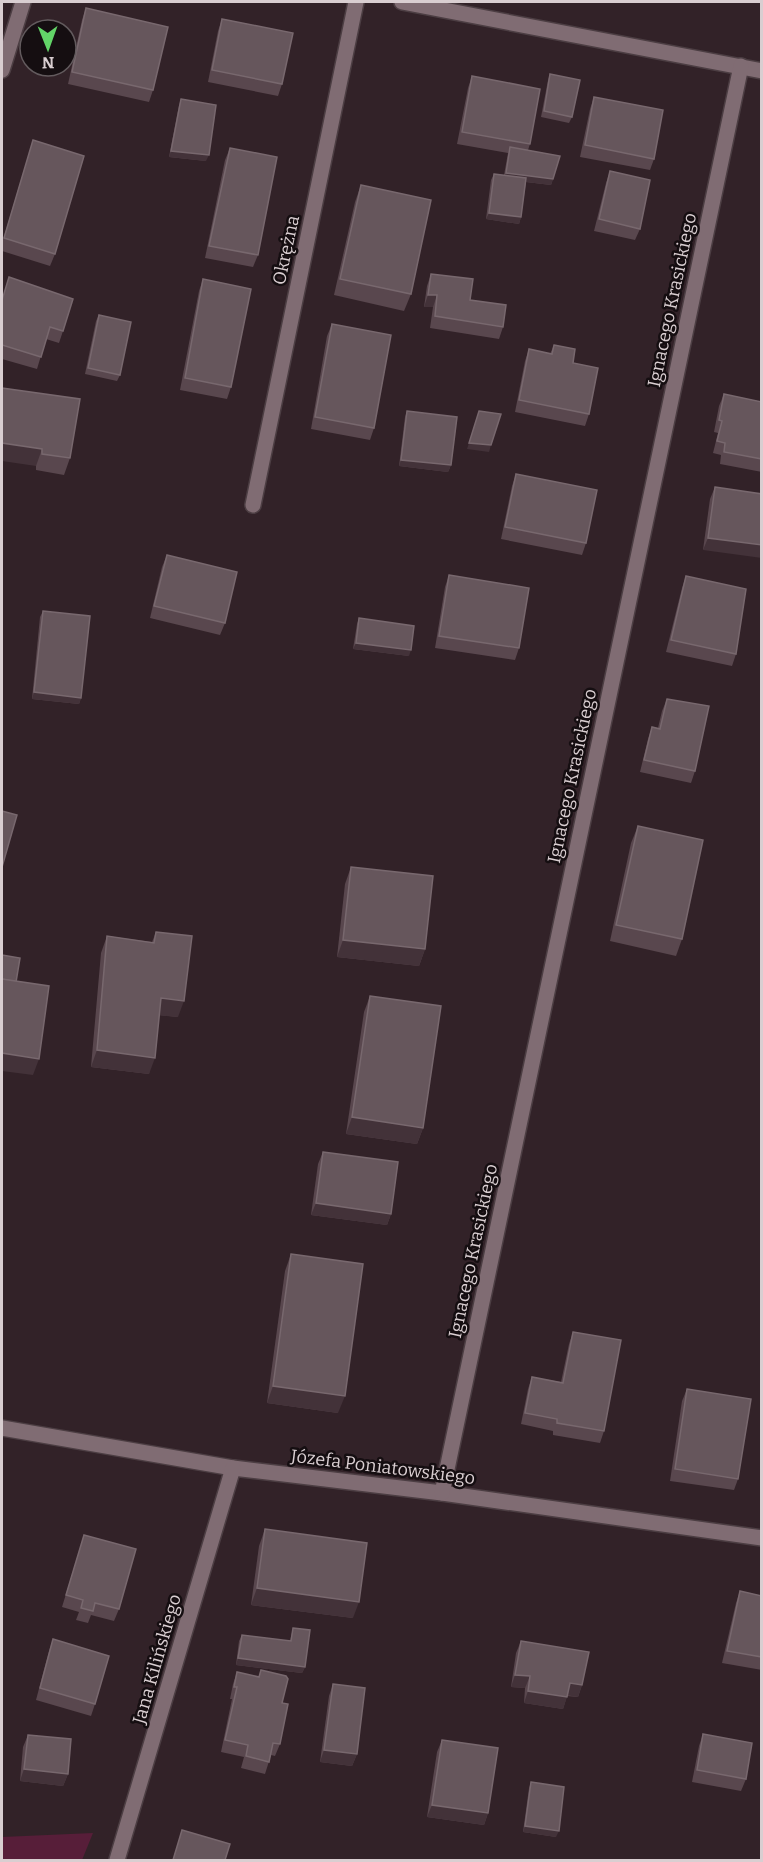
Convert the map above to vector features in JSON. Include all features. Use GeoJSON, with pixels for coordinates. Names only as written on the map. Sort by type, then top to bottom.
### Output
{"type":"FeatureCollection","features":[{"type":"Feature","properties":{"kind":"street"},"geometry":{"type":"LineString","coordinates":[[2,70],[23,2]]}},
{"type":"Feature","properties":{"kind":"street","name":"Okrężna"},"geometry":{"type":"LineString","coordinates":[[253,506],[356,2]]}},
{"type":"Feature","properties":{"kind":"street"},"geometry":{"type":"LineString","coordinates":[[402,2],[762,71]]}},
{"type":"Feature","properties":{"kind":"street","name":"Ignacego Krasickiego"},"geometry":{"type":"LineString","coordinates":[[442,1493],[741,66]]}},
{"type":"Feature","properties":{"kind":"street","name":"Józefa Poniatowskiego"},"geometry":{"type":"LineString","coordinates":[[2,1428],[233,1468],[442,1493],[762,1538]]}},
{"type":"Feature","properties":{"kind":"street","name":"Jana Kilińskiego"},"geometry":{"type":"LineString","coordinates":[[117,1860],[233,1468]]}},
{"type":"Feature","properties":{"kind":"shaded area"},"geometry":{"type":"Polygon","coordinates":[[[93,1833],[82,1860],[2,1860],[2,1837],[93,1833]]]}},
{"type":"Feature","properties":{"kind":"building"},"geometry":{"type":"Polygon","coordinates":[[[86,8],[168,27],[153,90],[78,73],[78,45],[86,8]]]}},
{"type":"Feature","properties":{"kind":"building"},"geometry":{"type":"Polygon","coordinates":[[[222,19],[293,33],[282,84],[212,70],[222,19]]]}},
{"type":"Feature","properties":{"kind":"building"},"geometry":{"type":"Polygon","coordinates":[[[550,74],[580,80],[572,117],[544,111],[550,74]]]}},
{"type":"Feature","properties":{"kind":"building"},"geometry":{"type":"Polygon","coordinates":[[[472,76],[540,89],[530,144],[462,132],[472,76]]]}},
{"type":"Feature","properties":{"kind":"building"},"geometry":{"type":"Polygon","coordinates":[[[594,97],[663,110],[654,159],[585,145],[594,97]]]}},
{"type":"Feature","properties":{"kind":"building"},"geometry":{"type":"Polygon","coordinates":[[[181,99],[216,105],[209,155],[171,151],[181,99]]]}},
{"type":"Feature","properties":{"kind":"building"},"geometry":{"type":"Polygon","coordinates":[[[33,140],[84,156],[55,254],[4,238],[33,140]]]}},
{"type":"Feature","properties":{"kind":"building"},"geometry":{"type":"Polygon","coordinates":[[[510,147],[560,156],[553,179],[506,173],[510,147]]]}},
{"type":"Feature","properties":{"kind":"building"},"geometry":{"type":"Polygon","coordinates":[[[230,148],[277,157],[258,255],[209,246],[230,148]]]}},
{"type":"Feature","properties":{"kind":"building"},"geometry":{"type":"Polygon","coordinates":[[[610,171],[650,180],[640,229],[599,219],[610,171]]]}},
{"type":"Feature","properties":{"kind":"building"},"geometry":{"type":"Polygon","coordinates":[[[494,174],[526,178],[521,217],[489,213],[494,174]]]}},
{"type":"Feature","properties":{"kind":"building"},"geometry":{"type":"Polygon","coordinates":[[[361,185],[431,200],[411,294],[340,279],[361,185]]]}},
{"type":"Feature","properties":{"kind":"building"},"geometry":{"type":"Polygon","coordinates":[[[431,274],[473,279],[470,300],[506,305],[503,327],[435,316],[437,295],[428,295],[431,274]]]}},
{"type":"Feature","properties":{"kind":"building"},"geometry":{"type":"Polygon","coordinates":[[[9,277],[73,299],[63,331],[50,327],[41,357],[2,345],[2,300],[9,277]]]}},
{"type":"Feature","properties":{"kind":"building"},"geometry":{"type":"Polygon","coordinates":[[[203,279],[251,289],[231,387],[185,378],[203,279]]]}},
{"type":"Feature","properties":{"kind":"building"},"geometry":{"type":"Polygon","coordinates":[[[99,315],[131,322],[120,375],[88,368],[99,315]]]}},
{"type":"Feature","properties":{"kind":"building"},"geometry":{"type":"Polygon","coordinates":[[[332,324],[391,335],[374,428],[315,417],[332,324]]]}},
{"type":"Feature","properties":{"kind":"building"},"geometry":{"type":"Polygon","coordinates":[[[554,345],[575,349],[573,363],[598,368],[589,414],[519,400],[529,349],[552,354],[554,345]]]}},
{"type":"Feature","properties":{"kind":"building"},"geometry":{"type":"Polygon","coordinates":[[[2,388],[80,399],[70,458],[42,454],[42,449],[2,443],[2,388]]]}},
{"type":"Feature","properties":{"kind":"building"},"geometry":{"type":"Polygon","coordinates":[[[724,394],[762,402],[762,459],[724,452],[725,443],[717,441],[722,421],[719,420],[724,394]]]}},
{"type":"Feature","properties":{"kind":"building"},"geometry":{"type":"Polygon","coordinates":[[[407,411],[457,417],[451,465],[401,460],[407,411]]]}},
{"type":"Feature","properties":{"kind":"building"},"geometry":{"type":"Polygon","coordinates":[[[479,411],[501,414],[491,445],[469,443],[479,411]]]}},
{"type":"Feature","properties":{"kind":"building"},"geometry":{"type":"Polygon","coordinates":[[[516,474],[597,490],[586,543],[505,527],[516,474]]]}},
{"type":"Feature","properties":{"kind":"building"},"geometry":{"type":"Polygon","coordinates":[[[715,487],[762,494],[762,545],[708,538],[715,487]]]}},
{"type":"Feature","properties":{"kind":"building"},"geometry":{"type":"Polygon","coordinates":[[[167,555],[237,572],[225,623],[154,606],[167,555]]]}},
{"type":"Feature","properties":{"kind":"building"},"geometry":{"type":"Polygon","coordinates":[[[449,575],[529,588],[519,648],[439,636],[449,575]]]}},
{"type":"Feature","properties":{"kind":"building"},"geometry":{"type":"Polygon","coordinates":[[[686,576],[746,589],[736,654],[671,640],[686,576]]]}},
{"type":"Feature","properties":{"kind":"building"},"geometry":{"type":"Polygon","coordinates":[[[43,611],[90,616],[81,698],[34,692],[43,611]]]}},
{"type":"Feature","properties":{"kind":"building"},"geometry":{"type":"Polygon","coordinates":[[[359,618],[414,626],[411,650],[356,643],[359,618]]]}},
{"type":"Feature","properties":{"kind":"building"},"geometry":{"type":"Polygon","coordinates":[[[667,699],[709,706],[695,771],[644,760],[652,727],[660,729],[667,699]]]}},
{"type":"Feature","properties":{"kind":"building"},"geometry":{"type":"Polygon","coordinates":[[[2,811],[17,815],[2,867],[2,811]]]}},
{"type":"Feature","properties":{"kind":"building"},"geometry":{"type":"Polygon","coordinates":[[[638,826],[703,840],[682,939],[616,925],[638,826]]]}},
{"type":"Feature","properties":{"kind":"building"},"geometry":{"type":"Polygon","coordinates":[[[351,867],[433,876],[425,949],[343,940],[351,867]]]}},
{"type":"Feature","properties":{"kind":"building"},"geometry":{"type":"Polygon","coordinates":[[[156,932],[192,936],[184,1001],[161,998],[155,1058],[97,1050],[107,936],[154,943],[156,932]]]}},
{"type":"Feature","properties":{"kind":"building"},"geometry":{"type":"Polygon","coordinates":[[[2,955],[20,958],[16,982],[2,979],[2,955]]]}},
{"type":"Feature","properties":{"kind":"building"},"geometry":{"type":"Polygon","coordinates":[[[2,979],[49,986],[39,1059],[2,1053],[2,979]]]}},
{"type":"Feature","properties":{"kind":"building"},"geometry":{"type":"Polygon","coordinates":[[[370,996],[441,1006],[423,1128],[352,1117],[370,996]]]}},
{"type":"Feature","properties":{"kind":"building"},"geometry":{"type":"Polygon","coordinates":[[[323,1152],[398,1162],[391,1214],[316,1203],[323,1152]]]}},
{"type":"Feature","properties":{"kind":"building"},"geometry":{"type":"Polygon","coordinates":[[[291,1254],[363,1264],[345,1396],[273,1386],[291,1254]]]}},
{"type":"Feature","properties":{"kind":"building"},"geometry":{"type":"Polygon","coordinates":[[[573,1332],[621,1340],[604,1431],[557,1423],[557,1419],[525,1413],[532,1377],[563,1383],[573,1332]]]}},
{"type":"Feature","properties":{"kind":"building"},"geometry":{"type":"Polygon","coordinates":[[[687,1389],[751,1399],[738,1479],[675,1469],[687,1389]]]}},
{"type":"Feature","properties":{"kind":"building"},"geometry":{"type":"Polygon","coordinates":[[[265,1529],[367,1543],[359,1602],[257,1588],[265,1529]]]}},
{"type":"Feature","properties":{"kind":"building"},"geometry":{"type":"Polygon","coordinates":[[[84,1535],[136,1549],[119,1609],[95,1603],[93,1611],[81,1608],[83,1600],[66,1595],[84,1535]]]}},
{"type":"Feature","properties":{"kind":"building"},"geometry":{"type":"Polygon","coordinates":[[[740,1591],[762,1596],[762,1657],[727,1651],[740,1591]]]}},
{"type":"Feature","properties":{"kind":"building"},"geometry":{"type":"Polygon","coordinates":[[[293,1628],[310,1630],[305,1667],[238,1658],[242,1635],[291,1641],[293,1628]]]}},
{"type":"Feature","properties":{"kind":"building"},"geometry":{"type":"Polygon","coordinates":[[[53,1639],[109,1656],[95,1704],[40,1688],[53,1639]]]}},
{"type":"Feature","properties":{"kind":"building"},"geometry":{"type":"Polygon","coordinates":[[[521,1641],[589,1652],[582,1685],[570,1683],[567,1697],[528,1691],[530,1676],[515,1675],[521,1641]]]}},
{"type":"Feature","properties":{"kind":"building"},"geometry":{"type":"Polygon","coordinates":[[[261,1670],[286,1676],[288,1679],[282,1703],[288,1704],[280,1744],[273,1743],[269,1762],[246,1756],[248,1745],[225,1740],[237,1687],[234,1687],[237,1672],[259,1677],[261,1670]]]}},
{"type":"Feature","properties":{"kind":"building"},"geometry":{"type":"Polygon","coordinates":[[[333,1684],[365,1688],[357,1754],[324,1750],[333,1684]]]}},
{"type":"Feature","properties":{"kind":"building"},"geometry":{"type":"Polygon","coordinates":[[[703,1734],[752,1743],[746,1779],[697,1770],[703,1734]]]}},
{"type":"Feature","properties":{"kind":"building"},"geometry":{"type":"Polygon","coordinates":[[[28,1735],[71,1739],[68,1774],[24,1769],[28,1735]]]}},
{"type":"Feature","properties":{"kind":"building"},"geometry":{"type":"Polygon","coordinates":[[[442,1740],[498,1748],[488,1813],[432,1805],[442,1740]]]}},
{"type":"Feature","properties":{"kind":"building"},"geometry":{"type":"Polygon","coordinates":[[[531,1782],[564,1787],[559,1831],[525,1826],[531,1782]]]}},
{"type":"Feature","properties":{"kind":"building"},"geometry":{"type":"Polygon","coordinates":[[[182,1830],[230,1844],[225,1860],[173,1860],[182,1830]]]}}]}
